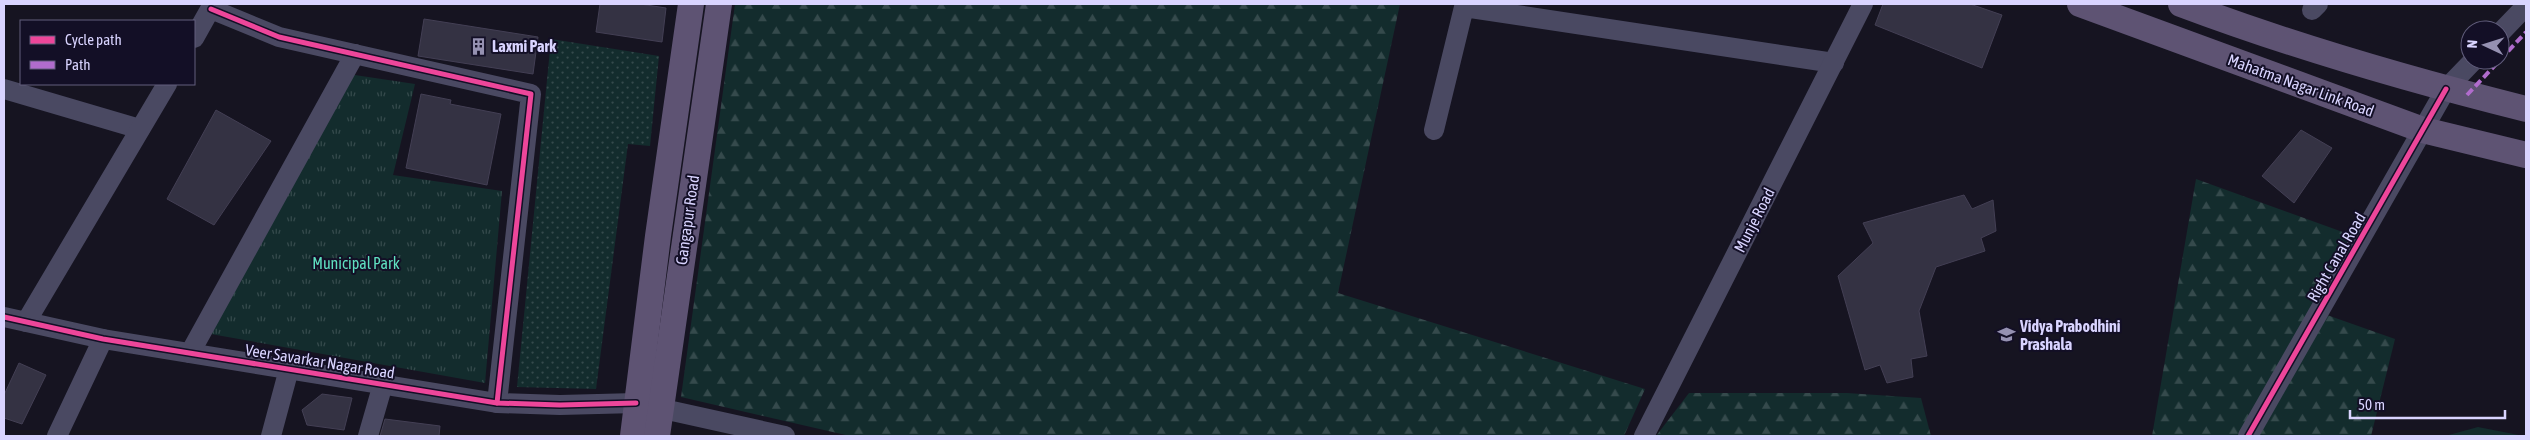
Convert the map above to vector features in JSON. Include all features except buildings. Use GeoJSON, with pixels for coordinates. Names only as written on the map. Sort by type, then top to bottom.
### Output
{"type":"FeatureCollection","features":[{"type":"Feature","properties":{"kind":"main road","name":"Gangapur Road"},"geometry":{"type":"LineString","coordinates":[[657,436],[648,405],[691,4]]}},
{"type":"Feature","properties":{"kind":"main road","name":"Gangapur Road"},"geometry":{"type":"LineString","coordinates":[[633,436],[648,405],[720,4]]}},
{"type":"Feature","properties":{"kind":"main road","name":"Mahatma Nagar Link Road"},"geometry":{"type":"LineString","coordinates":[[2080,4],[2423,130],[2526,154]]}},
{"type":"Feature","properties":{"kind":"main road"},"geometry":{"type":"LineString","coordinates":[[2180,4],[2230,23],[2446,89],[2526,109]]}},
{"type":"Feature","properties":{"kind":"street","name":"Munje Road"},"geometry":{"type":"LineString","coordinates":[[1644,436],[1863,4]]}},
{"type":"Feature","properties":{"kind":"street"},"geometry":{"type":"LineString","coordinates":[[195,36],[212,6],[279,37],[531,94],[497,402]]}},
{"type":"Feature","properties":{"kind":"street"},"geometry":{"type":"LineString","coordinates":[[2510,23],[2526,6]]}},
{"type":"Feature","properties":{"kind":"street"},"geometry":{"type":"LineString","coordinates":[[1434,130],[1464,7],[1834,63]]}},
{"type":"Feature","properties":{"kind":"street"},"geometry":{"type":"LineString","coordinates":[[190,353],[355,54]]}},
{"type":"Feature","properties":{"kind":"street","name":"Right Canal Road"},"geometry":{"type":"LineString","coordinates":[[2248,436],[2446,89],[2464,70]]}},
{"type":"Feature","properties":{"kind":"street"},"geometry":{"type":"LineString","coordinates":[[26,322],[166,85]]}},
{"type":"Feature","properties":{"kind":"street"},"geometry":{"type":"LineString","coordinates":[[4,89],[140,129]]}},
{"type":"Feature","properties":{"kind":"street","name":"Veer Savarkar Nagar Road"},"geometry":{"type":"LineString","coordinates":[[4,318],[103,339],[497,402],[560,405],[648,405],[785,436]]}},
{"type":"Feature","properties":{"kind":"street"},"geometry":{"type":"LineString","coordinates":[[57,436],[103,339]]}},
{"type":"Feature","properties":{"kind":"street"},"geometry":{"type":"LineString","coordinates":[[270,436],[289,369]]}},
{"type":"Feature","properties":{"kind":"street"},"geometry":{"type":"LineString","coordinates":[[368,436],[383,384]]}},
{"type":"Feature","properties":{"kind":"green space"},"geometry":{"type":"Polygon","coordinates":[[[735,4],[1400,4],[1338,293],[1645,389],[1624,436],[850,436],[681,397],[735,4]]]}},
{"type":"Feature","properties":{"kind":"green space"},"geometry":{"type":"Polygon","coordinates":[[[551,39],[659,56],[650,146],[628,144],[596,389],[517,387],[551,39]]]}},
{"type":"Feature","properties":{"kind":"green space","name":"Municipal Park"},"geometry":{"type":"Polygon","coordinates":[[[348,74],[415,84],[393,175],[502,191],[485,383],[205,333],[348,74]]]}},
{"type":"Feature","properties":{"kind":"green space"},"geometry":{"type":"Polygon","coordinates":[[[2196,179],[2351,235],[2310,309],[2395,339],[2371,436],[2152,436],[2196,179]]]}},
{"type":"Feature","properties":{"kind":"green space"},"geometry":{"type":"Polygon","coordinates":[[[1689,393],[1847,393],[1921,398],[1931,436],[1656,436],[1689,393]]]}},
{"type":"Feature","properties":{"kind":"green space"},"geometry":{"type":"Polygon","coordinates":[[[2478,427],[2524,436],[2445,436],[2478,427]]]}},
{"type":"Feature","properties":{"kind":"marked path"},"geometry":{"type":"LineString","coordinates":[[2510,49],[2526,32]]}},
{"type":"Feature","properties":{"kind":"marked path"},"geometry":{"type":"LineString","coordinates":[[2467,95],[2491,70]]}},
{"type":"Feature","properties":{"kind":"cycle path"},"geometry":{"type":"LineString","coordinates":[[211,9],[279,37],[531,94],[497,403]]}},
{"type":"Feature","properties":{"kind":"cycle path"},"geometry":{"type":"LineString","coordinates":[[2248,436],[2446,89]]}},
{"type":"Feature","properties":{"kind":"cycle path"},"geometry":{"type":"LineString","coordinates":[[4,317],[103,339],[497,403],[560,405],[636,403]]}},
{"type":"Feature","properties":{"kind":"place","name":"Laxmi Park"},"geometry":{"type":"Point","coordinates":[478,46]}},
{"type":"Feature","properties":{"kind":"place","name":"Vidya Prabodhini Prashala"},"geometry":{"type":"Point","coordinates":[2006,335]}}]}
